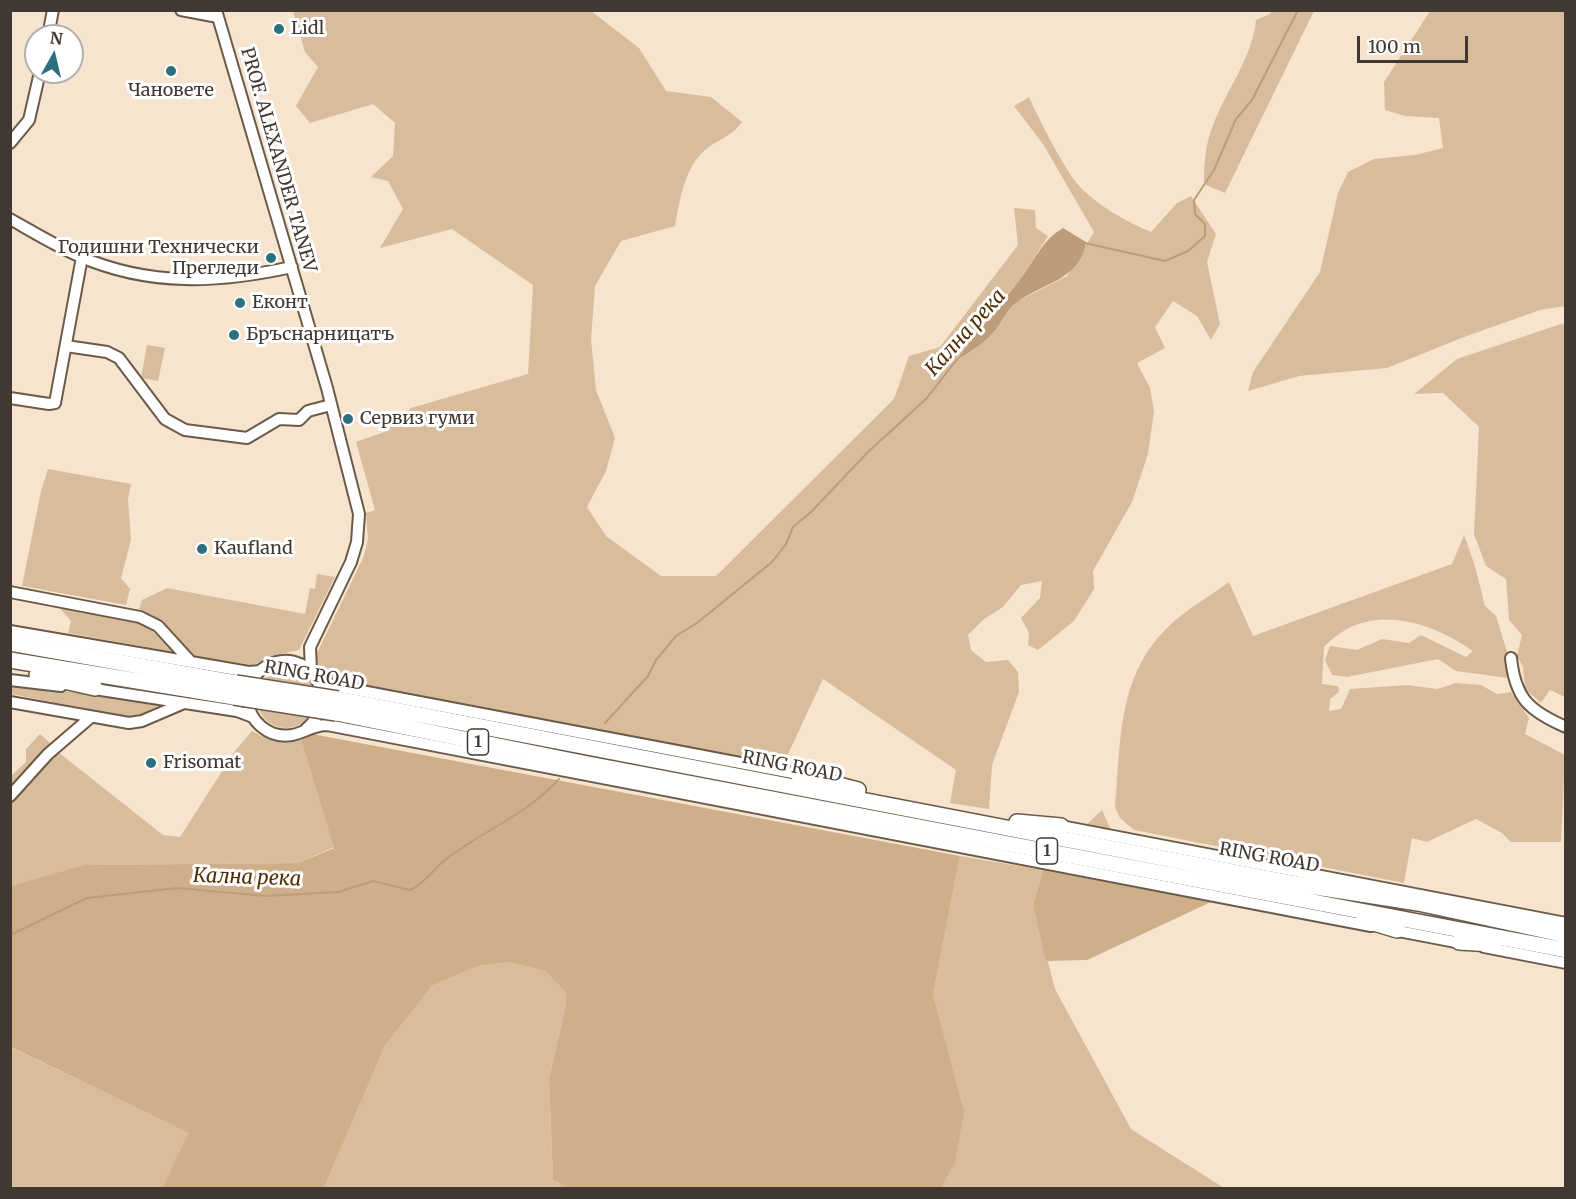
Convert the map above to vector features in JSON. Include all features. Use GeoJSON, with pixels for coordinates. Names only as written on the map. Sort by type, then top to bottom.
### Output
{"type":"FeatureCollection","features":[{"type":"Feature","properties":{"kind":"highway","name":"RING ROAD"},"geometry":{"type":"LineString","coordinates":[[10,643],[235,690]]}},
{"type":"Feature","properties":{"kind":"highway","name":"RING ROAD"},"geometry":{"type":"LineString","coordinates":[[10,660],[337,706],[975,821],[1566,935]]}},
{"type":"Feature","properties":{"kind":"highway"},"geometry":{"type":"LineString","coordinates":[[10,669],[95,688]]}},
{"type":"Feature","properties":{"kind":"highway","name":"RING ROAD"},"geometry":{"type":"LineString","coordinates":[[337,706],[667,779],[1566,950]]}},
{"type":"Feature","properties":{"kind":"highway"},"geometry":{"type":"LineString","coordinates":[[798,774],[881,796],[915,810]]}},
{"type":"Feature","properties":{"kind":"highway"},"geometry":{"type":"LineString","coordinates":[[667,779],[702,794]]}},
{"type":"Feature","properties":{"kind":"highway"},"geometry":{"type":"LineString","coordinates":[[759,805],[801,805]]}},
{"type":"Feature","properties":{"kind":"highway"},"geometry":{"type":"LineString","coordinates":[[975,821],[1041,822],[1061,826]]}},
{"type":"Feature","properties":{"kind":"highway"},"geometry":{"type":"LineString","coordinates":[[1333,889],[1396,890]]}},
{"type":"Feature","properties":{"kind":"highway"},"geometry":{"type":"LineString","coordinates":[[1437,897],[1492,919]]}},
{"type":"Feature","properties":{"kind":"highway"},"geometry":{"type":"LineString","coordinates":[[1293,898],[1397,930]]}},
{"type":"Feature","properties":{"kind":"highway"},"geometry":{"type":"LineString","coordinates":[[1459,942],[1544,946]]}},
{"type":"Feature","properties":{"kind":"street"},"geometry":{"type":"LineString","coordinates":[[181,10],[217,14]]}},
{"type":"Feature","properties":{"kind":"street","name":"PROF. ALEXANDER TANEV"},"geometry":{"type":"LineString","coordinates":[[217,14],[332,405],[357,501],[359,528],[351,562],[310,647],[291,662]]}},
{"type":"Feature","properties":{"kind":"street"},"geometry":{"type":"LineString","coordinates":[[10,143],[29,120],[37,84]]}},
{"type":"Feature","properties":{"kind":"street"},"geometry":{"type":"LineString","coordinates":[[10,219],[82,257],[130,272],[189,281],[234,279],[292,267]]}},
{"type":"Feature","properties":{"kind":"street"},"geometry":{"type":"LineString","coordinates":[[10,398],[49,405],[55,403],[82,257]]}},
{"type":"Feature","properties":{"kind":"street"},"geometry":{"type":"LineString","coordinates":[[66,346],[107,352],[119,358],[165,419],[185,430],[248,438],[279,419],[299,420],[308,411],[332,405]]}},
{"type":"Feature","properties":{"kind":"street"},"geometry":{"type":"LineString","coordinates":[[10,592],[140,617],[158,626],[192,662]]}},
{"type":"Feature","properties":{"kind":"street"},"geometry":{"type":"LineString","coordinates":[[10,631],[249,672],[260,671],[278,662],[291,662],[330,685],[798,774]]}},
{"type":"Feature","properties":{"kind":"street","name":"PROF. ALEXANDER TANEV"},"geometry":{"type":"LineString","coordinates":[[310,647],[314,675]]}},
{"type":"Feature","properties":{"kind":"street"},"geometry":{"type":"LineString","coordinates":[[1511,658],[1518,693],[1538,714],[1566,727]]}},
{"type":"Feature","properties":{"kind":"street"},"geometry":{"type":"LineString","coordinates":[[260,671],[248,692],[248,705],[253,717],[261,727],[273,733],[292,735],[327,725],[702,794],[966,848],[1566,963]]}},
{"type":"Feature","properties":{"kind":"street"},"geometry":{"type":"LineString","coordinates":[[305,730],[320,711],[322,694],[314,675]]}},
{"type":"Feature","properties":{"kind":"street"},"geometry":{"type":"LineString","coordinates":[[10,680],[95,688],[237,711],[253,717]]}},
{"type":"Feature","properties":{"kind":"street"},"geometry":{"type":"LineString","coordinates":[[10,702],[91,717],[135,722],[187,703]]}},
{"type":"Feature","properties":{"kind":"street"},"geometry":{"type":"LineString","coordinates":[[10,796],[48,754],[91,717]]}},
{"type":"Feature","properties":{"kind":"street","name":"RING ROAD"},"geometry":{"type":"LineString","coordinates":[[1061,826],[1566,923]]}},
{"type":"Feature","properties":{"kind":"shaded area"},"geometry":{"type":"Polygon","coordinates":[[[1272,10],[1314,11],[1225,193],[1204,184],[1208,142],[1217,114],[1244,62],[1256,20],[1270,14],[1272,10]]]}},
{"type":"Feature","properties":{"kind":"shaded area"},"geometry":{"type":"Polygon","coordinates":[[[293,11],[591,11],[639,48],[666,91],[711,97],[742,122],[696,160],[683,188],[675,226],[621,241],[595,286],[591,339],[596,390],[615,438],[606,471],[587,507],[606,536],[661,576],[716,576],[894,399],[909,356],[940,347],[1018,245],[1014,208],[1035,210],[1036,228],[1048,236],[1019,281],[992,311],[958,358],[972,351],[992,334],[1004,314],[1018,301],[1067,276],[1094,232],[1043,144],[1014,106],[1029,97],[1053,146],[1076,182],[1098,203],[1133,224],[1151,232],[1177,203],[1191,196],[1216,234],[1207,262],[1220,324],[1211,340],[1197,316],[1173,301],[1155,327],[1165,348],[1137,363],[1150,388],[1154,411],[1148,454],[1132,502],[1093,571],[1094,589],[1074,621],[1038,650],[1028,645],[1029,633],[1021,618],[1040,598],[1042,581],[1021,585],[1003,607],[984,619],[968,635],[971,650],[986,662],[1008,660],[1018,672],[1019,692],[992,765],[989,809],[950,803],[956,770],[823,679],[783,765],[331,679],[322,672],[316,655],[364,556],[368,539],[366,513],[375,510],[356,442],[387,431],[411,408],[528,374],[533,285],[452,229],[380,248],[403,209],[388,181],[371,177],[393,156],[395,123],[373,104],[310,123],[296,106],[318,67],[305,52],[293,11]]]}},
{"type":"Feature","properties":{"kind":"shaded area"},"geometry":{"type":"Polygon","coordinates":[[[1430,11],[1565,11],[1565,306],[1540,310],[1387,368],[1299,376],[1248,391],[1253,372],[1320,272],[1338,193],[1348,172],[1374,159],[1415,155],[1443,148],[1439,118],[1405,116],[1385,110],[1384,82],[1430,11]]]}},
{"type":"Feature","properties":{"kind":"shaded area"},"geometry":{"type":"Polygon","coordinates":[[[1063,228],[1086,242],[1083,255],[1076,265],[1058,280],[1016,303],[1008,310],[987,339],[957,359],[1018,282],[1043,245],[1063,228]]]}},
{"type":"Feature","properties":{"kind":"shaded area"},"geometry":{"type":"Polygon","coordinates":[[[1561,324],[1566,325],[1565,697],[1550,690],[1541,703],[1525,689],[1523,667],[1517,656],[1522,635],[1509,620],[1506,579],[1486,566],[1474,534],[1479,427],[1443,393],[1414,394],[1457,359],[1561,324]]]}},
{"type":"Feature","properties":{"kind":"shaded area"},"geometry":{"type":"Polygon","coordinates":[[[147,345],[165,348],[158,381],[141,378],[147,345]]]}},
{"type":"Feature","properties":{"kind":"shaded area"},"geometry":{"type":"Polygon","coordinates":[[[48,469],[131,484],[128,499],[131,540],[121,578],[130,589],[126,605],[22,586],[41,491],[48,469]]]}},
{"type":"Feature","properties":{"kind":"shaded area"},"geometry":{"type":"Polygon","coordinates":[[[1464,535],[1485,606],[1496,616],[1508,655],[1508,678],[1456,671],[1438,659],[1347,677],[1332,675],[1325,660],[1330,646],[1357,650],[1382,639],[1409,643],[1421,635],[1466,657],[1473,651],[1437,631],[1417,624],[1398,620],[1378,620],[1359,624],[1341,633],[1324,647],[1322,684],[1338,686],[1339,692],[1330,699],[1329,711],[1341,709],[1350,689],[1407,685],[1437,689],[1456,683],[1481,685],[1497,694],[1511,692],[1529,718],[1525,734],[1565,755],[1561,842],[1511,842],[1502,833],[1476,819],[1427,842],[1412,838],[1404,883],[1134,830],[1120,818],[1115,807],[1121,735],[1130,690],[1138,668],[1150,648],[1180,616],[1229,582],[1253,636],[1452,564],[1464,535]]]}},
{"type":"Feature","properties":{"kind":"shaded area"},"geometry":{"type":"Polygon","coordinates":[[[317,574],[335,577],[299,650],[271,656],[253,665],[198,657],[189,652],[169,628],[152,615],[139,609],[142,600],[167,588],[305,614],[310,588],[315,589],[317,574]]]}},
{"type":"Feature","properties":{"kind":"shaded area"},"geometry":{"type":"Polygon","coordinates":[[[58,606],[131,620],[148,627],[173,652],[68,633],[71,621],[58,606]]]}},
{"type":"Feature","properties":{"kind":"shaded area"},"geometry":{"type":"Polygon","coordinates":[[[280,670],[292,670],[307,678],[315,693],[315,705],[307,720],[292,728],[280,728],[265,720],[257,705],[257,693],[265,678],[280,670]]]}},
{"type":"Feature","properties":{"kind":"shaded area"},"geometry":{"type":"Polygon","coordinates":[[[10,684],[161,704],[142,714],[126,716],[11,694],[10,684]]]}},
{"type":"Feature","properties":{"kind":"shaded area"},"geometry":{"type":"Polygon","coordinates":[[[252,731],[276,742],[287,743],[301,740],[334,847],[298,863],[83,865],[11,886],[11,800],[32,775],[58,752],[163,835],[180,837],[235,751],[252,731]]]}},
{"type":"Feature","properties":{"kind":"shaded area"},"geometry":{"type":"Polygon","coordinates":[[[40,734],[52,745],[11,788],[11,776],[26,762],[26,749],[40,734]]]}},
{"type":"Feature","properties":{"kind":"shaded area"},"geometry":{"type":"Polygon","coordinates":[[[312,734],[960,856],[933,995],[964,1112],[955,1163],[941,1188],[567,1188],[553,1180],[549,1078],[566,1005],[565,992],[545,971],[509,962],[478,966],[432,986],[385,1046],[324,1188],[162,1188],[189,1133],[11,1047],[10,886],[83,865],[298,863],[334,848],[301,740],[312,734]]]}},
{"type":"Feature","properties":{"kind":"shaded area"},"geometry":{"type":"Polygon","coordinates":[[[1102,810],[1111,830],[1086,825],[1102,810]]]}},
{"type":"Feature","properties":{"kind":"shaded area"},"geometry":{"type":"Polygon","coordinates":[[[960,856],[1043,870],[1033,905],[1055,989],[1131,1129],[1224,1188],[941,1188],[955,1163],[933,995],[960,856]]]}},
{"type":"Feature","properties":{"kind":"shaded area"},"geometry":{"type":"Polygon","coordinates":[[[1043,870],[1211,902],[1087,960],[1046,961],[1033,905],[1043,870]]]}},
{"type":"Feature","properties":{"kind":"shaded area"},"geometry":{"type":"Polygon","coordinates":[[[509,962],[545,971],[565,992],[566,1005],[549,1078],[553,1180],[567,1188],[324,1188],[385,1046],[432,986],[478,966],[509,962]]]}},
{"type":"Feature","properties":{"kind":"shaded area"},"geometry":{"type":"Polygon","coordinates":[[[10,1047],[190,1133],[162,1188],[13,1188],[10,1180],[10,1047]]]}},
{"type":"Feature","properties":{"kind":"waterway","name":"Кална река"},"geometry":{"type":"LineString","coordinates":[[1085,243],[1165,261],[1188,251],[1205,236],[1205,224],[1195,214],[1194,200],[1214,170],[1236,119],[1252,100],[1298,10]]}},
{"type":"Feature","properties":{"kind":"waterway","name":"Кална река"},"geometry":{"type":"LineString","coordinates":[[605,723],[648,676],[656,660],[676,636],[697,623],[772,562],[786,544],[793,527],[811,512],[868,452],[926,399],[958,358]]}},
{"type":"Feature","properties":{"kind":"waterway","name":"Кална река"},"geometry":{"type":"LineString","coordinates":[[10,935],[87,898],[177,888],[266,896],[338,892],[373,881],[410,890],[420,884],[445,860],[519,812],[559,779]]}},
{"type":"Feature","properties":{"kind":"waterway"},"geometry":{"type":"LineString","coordinates":[[516,1188],[559,1188]]}},
{"type":"Feature","properties":{"kind":"place","name":"Lidl"},"geometry":{"type":"Point","coordinates":[279,29]}},
{"type":"Feature","properties":{"kind":"place","name":"Чановете"},"geometry":{"type":"Point","coordinates":[171,71]}},
{"type":"Feature","properties":{"kind":"place","name":"Годишни Технически Прегледи"},"geometry":{"type":"Point","coordinates":[271,258]}},
{"type":"Feature","properties":{"kind":"place","name":"Еконт"},"geometry":{"type":"Point","coordinates":[240,303]}},
{"type":"Feature","properties":{"kind":"place","name":"Бръснарницатъ"},"geometry":{"type":"Point","coordinates":[234,335]}},
{"type":"Feature","properties":{"kind":"place","name":"Сервиз гуми"},"geometry":{"type":"Point","coordinates":[348,419]}},
{"type":"Feature","properties":{"kind":"place","name":"Kaufland"},"geometry":{"type":"Point","coordinates":[202,549]}},
{"type":"Feature","properties":{"kind":"place","name":"Frisomat"},"geometry":{"type":"Point","coordinates":[151,763]}}]}
